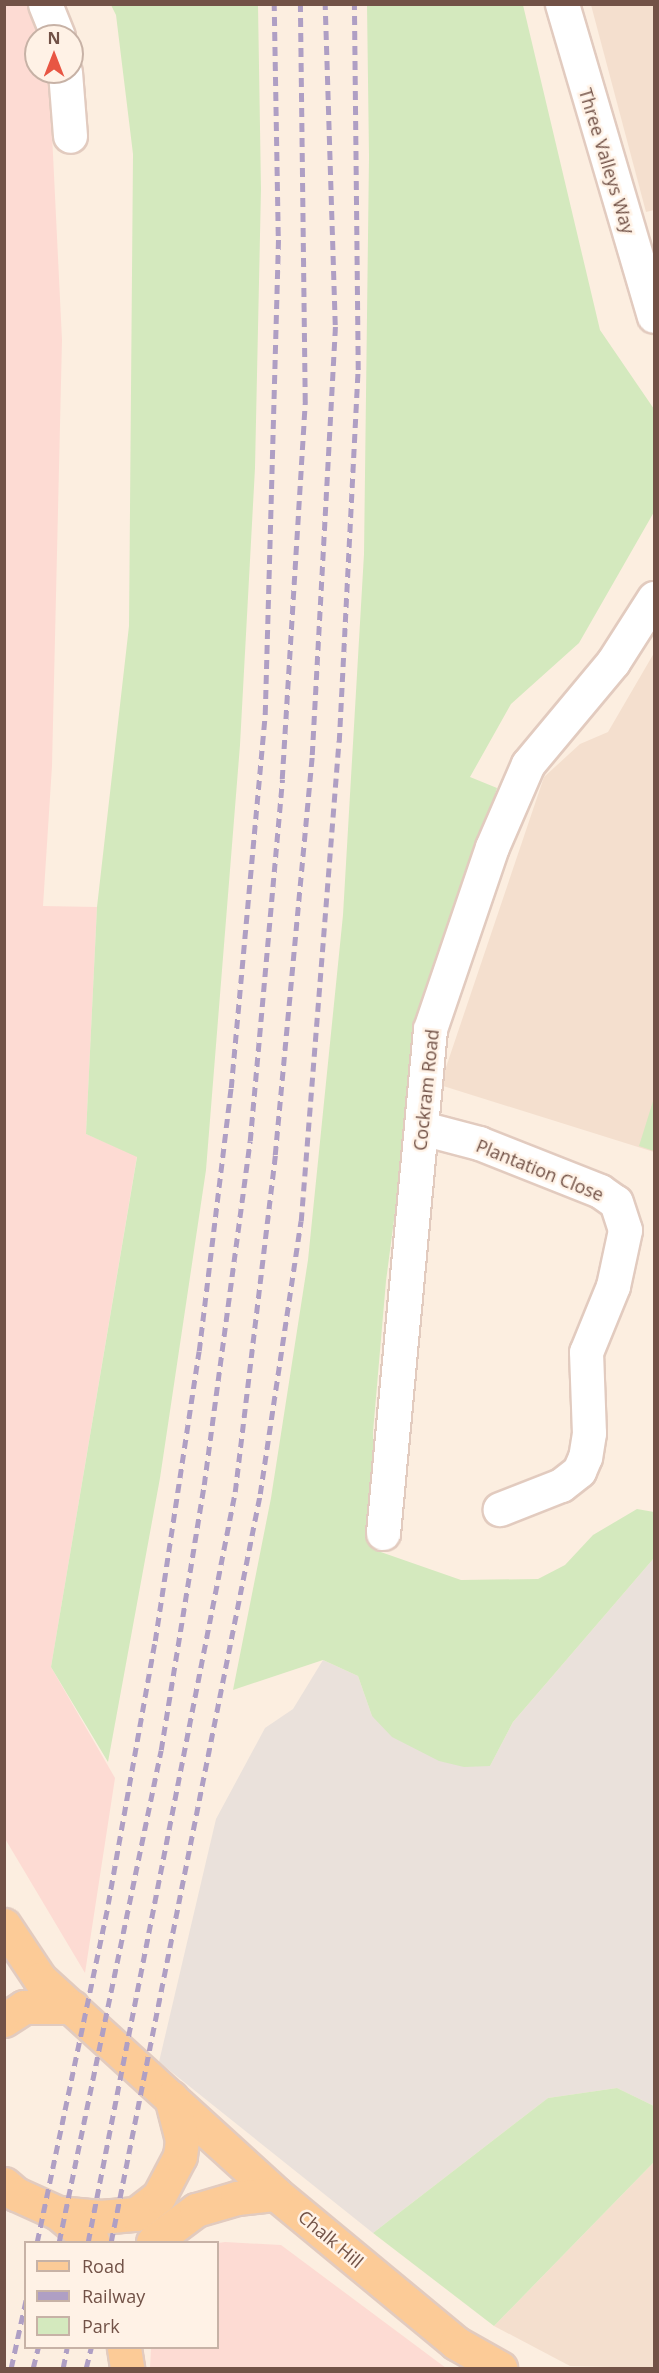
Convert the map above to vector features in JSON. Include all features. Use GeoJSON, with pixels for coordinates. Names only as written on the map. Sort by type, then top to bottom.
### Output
{"type":"FeatureCollection","features":[{"type":"Feature","properties":{"kind":"main road","name":"Chalk Hill"},"geometry":{"type":"LineString","coordinates":[[4,1925],[40,1979],[276,2194],[456,2343],[500,2368]]}},
{"type":"Feature","properties":{"kind":"main road"},"geometry":{"type":"LineString","coordinates":[[4,2020],[24,2007],[72,2007]]}},
{"type":"Feature","properties":{"kind":"main road"},"geometry":{"type":"LineString","coordinates":[[58,2213],[100,2217],[136,2214],[159,2196],[173,2175],[181,2148],[171,2097]]}},
{"type":"Feature","properties":{"kind":"main road"},"geometry":{"type":"LineString","coordinates":[[8,2190],[58,2213],[92,2241]]}},
{"type":"Feature","properties":{"kind":"main road"},"geometry":{"type":"LineString","coordinates":[[154,2241],[196,2210],[237,2198],[276,2194]]}},
{"type":"Feature","properties":{"kind":"main road"},"geometry":{"type":"LineString","coordinates":[[124,2349],[128,2368]]}},
{"type":"Feature","properties":{"kind":"street"},"geometry":{"type":"LineString","coordinates":[[45,4],[53,24]]}},
{"type":"Feature","properties":{"kind":"street","name":"Three Valleys Way"},"geometry":{"type":"LineString","coordinates":[[561,4],[654,316]]}},
{"type":"Feature","properties":{"kind":"street"},"geometry":{"type":"LineString","coordinates":[[66,84],[70,136]]}},
{"type":"Feature","properties":{"kind":"street","name":"Cockram Road"},"geometry":{"type":"LineString","coordinates":[[383,1533],[430,1029],[492,847],[528,764],[613,662],[654,598]]}},
{"type":"Feature","properties":{"kind":"street","name":"Plantation Close"},"geometry":{"type":"LineString","coordinates":[[422,1128],[479,1143],[600,1191],[616,1202],[625,1230],[613,1286],[586,1352],[589,1433],[585,1457],[579,1471],[561,1485],[500,1509]]}},
{"type":"Feature","properties":{"kind":"shaded area"},"geometry":{"type":"Polygon","coordinates":[[[4,5],[32,5],[41,24],[24,24],[24,84],[50,84],[62,340],[52,766],[43,906],[97,907],[86,1134],[137,1156],[51,1667],[115,1778],[85,1973],[4,1837],[4,5]]]}},
{"type":"Feature","properties":{"kind":"shaded area"},"geometry":{"type":"Polygon","coordinates":[[[591,5],[654,5],[654,210],[646,212],[591,5]]]}},
{"type":"Feature","properties":{"kind":"shaded area"},"geometry":{"type":"Polygon","coordinates":[[[654,653],[654,1152],[440,1085],[544,777],[580,744],[608,732],[654,653]]]}},
{"type":"Feature","properties":{"kind":"shaded area"},"geometry":{"type":"Polygon","coordinates":[[[654,1558],[654,2106],[617,2088],[548,2098],[373,2233],[159,2062],[216,1819],[265,1728],[293,1709],[323,1660],[358,1676],[372,1716],[490,1766],[513,1722],[654,1558]]]}},
{"type":"Feature","properties":{"kind":"shaded area"},"geometry":{"type":"Polygon","coordinates":[[[654,2162],[654,2368],[570,2366],[494,2326],[654,2162]]]}},
{"type":"Feature","properties":{"kind":"shaded area"},"geometry":{"type":"Polygon","coordinates":[[[219,2243],[281,2245],[446,2368],[150,2368],[151,2349],[219,2349],[219,2243]]]}},
{"type":"Feature","properties":{"kind":"green space"},"geometry":{"type":"Polygon","coordinates":[[[111,5],[258,5],[261,189],[255,468],[240,745],[206,1170],[160,1478],[108,1762],[51,1667],[137,1157],[86,1134],[97,907],[129,626],[133,154],[116,15],[111,5]]]}},
{"type":"Feature","properties":{"kind":"green space"},"geometry":{"type":"Polygon","coordinates":[[[367,5],[523,5],[600,330],[654,409],[654,512],[579,643],[511,704],[470,777],[497,788],[458,921],[399,1182],[386,1281],[373,1432],[375,1550],[461,1580],[538,1579],[565,1565],[593,1535],[637,1509],[654,1512],[654,1558],[513,1722],[490,1766],[464,1767],[439,1761],[392,1737],[372,1716],[358,1676],[323,1660],[233,1690],[271,1498],[308,1260],[343,915],[364,554],[369,157],[367,5]]]}},
{"type":"Feature","properties":{"kind":"green space"},"geometry":{"type":"Polygon","coordinates":[[[654,1098],[654,1151],[639,1146],[654,1098]]]}},
{"type":"Feature","properties":{"kind":"green space"},"geometry":{"type":"Polygon","coordinates":[[[617,2088],[654,2106],[654,2162],[494,2326],[373,2233],[548,2098],[617,2088]]]}},
{"type":"Feature","properties":{"kind":"railway"},"geometry":{"type":"LineString","coordinates":[[37,2241],[108,1904],[155,1641],[199,1351],[231,1088],[265,714],[278,236],[274,4]]}},
{"type":"Feature","properties":{"kind":"railway"},"geometry":{"type":"LineString","coordinates":[[59,2241],[161,1750],[204,1485],[250,1141],[282,779],[305,402],[300,4]]}},
{"type":"Feature","properties":{"kind":"railway"},"geometry":{"type":"LineString","coordinates":[[88,2241],[235,1492],[275,1155],[312,755],[335,325],[325,4]]}},
{"type":"Feature","properties":{"kind":"railway"},"geometry":{"type":"LineString","coordinates":[[111,2241],[260,1494],[301,1221],[339,742],[358,370],[354,4]]}},
{"type":"Feature","properties":{"kind":"railway"},"geometry":{"type":"LineString","coordinates":[[11,2368],[24,2308]]}},
{"type":"Feature","properties":{"kind":"railway"},"geometry":{"type":"LineString","coordinates":[[33,2368],[38,2349]]}},
{"type":"Feature","properties":{"kind":"railway"},"geometry":{"type":"LineString","coordinates":[[63,2368],[67,2349]]}},
{"type":"Feature","properties":{"kind":"railway"},"geometry":{"type":"LineString","coordinates":[[86,2368],[91,2349]]}}]}
